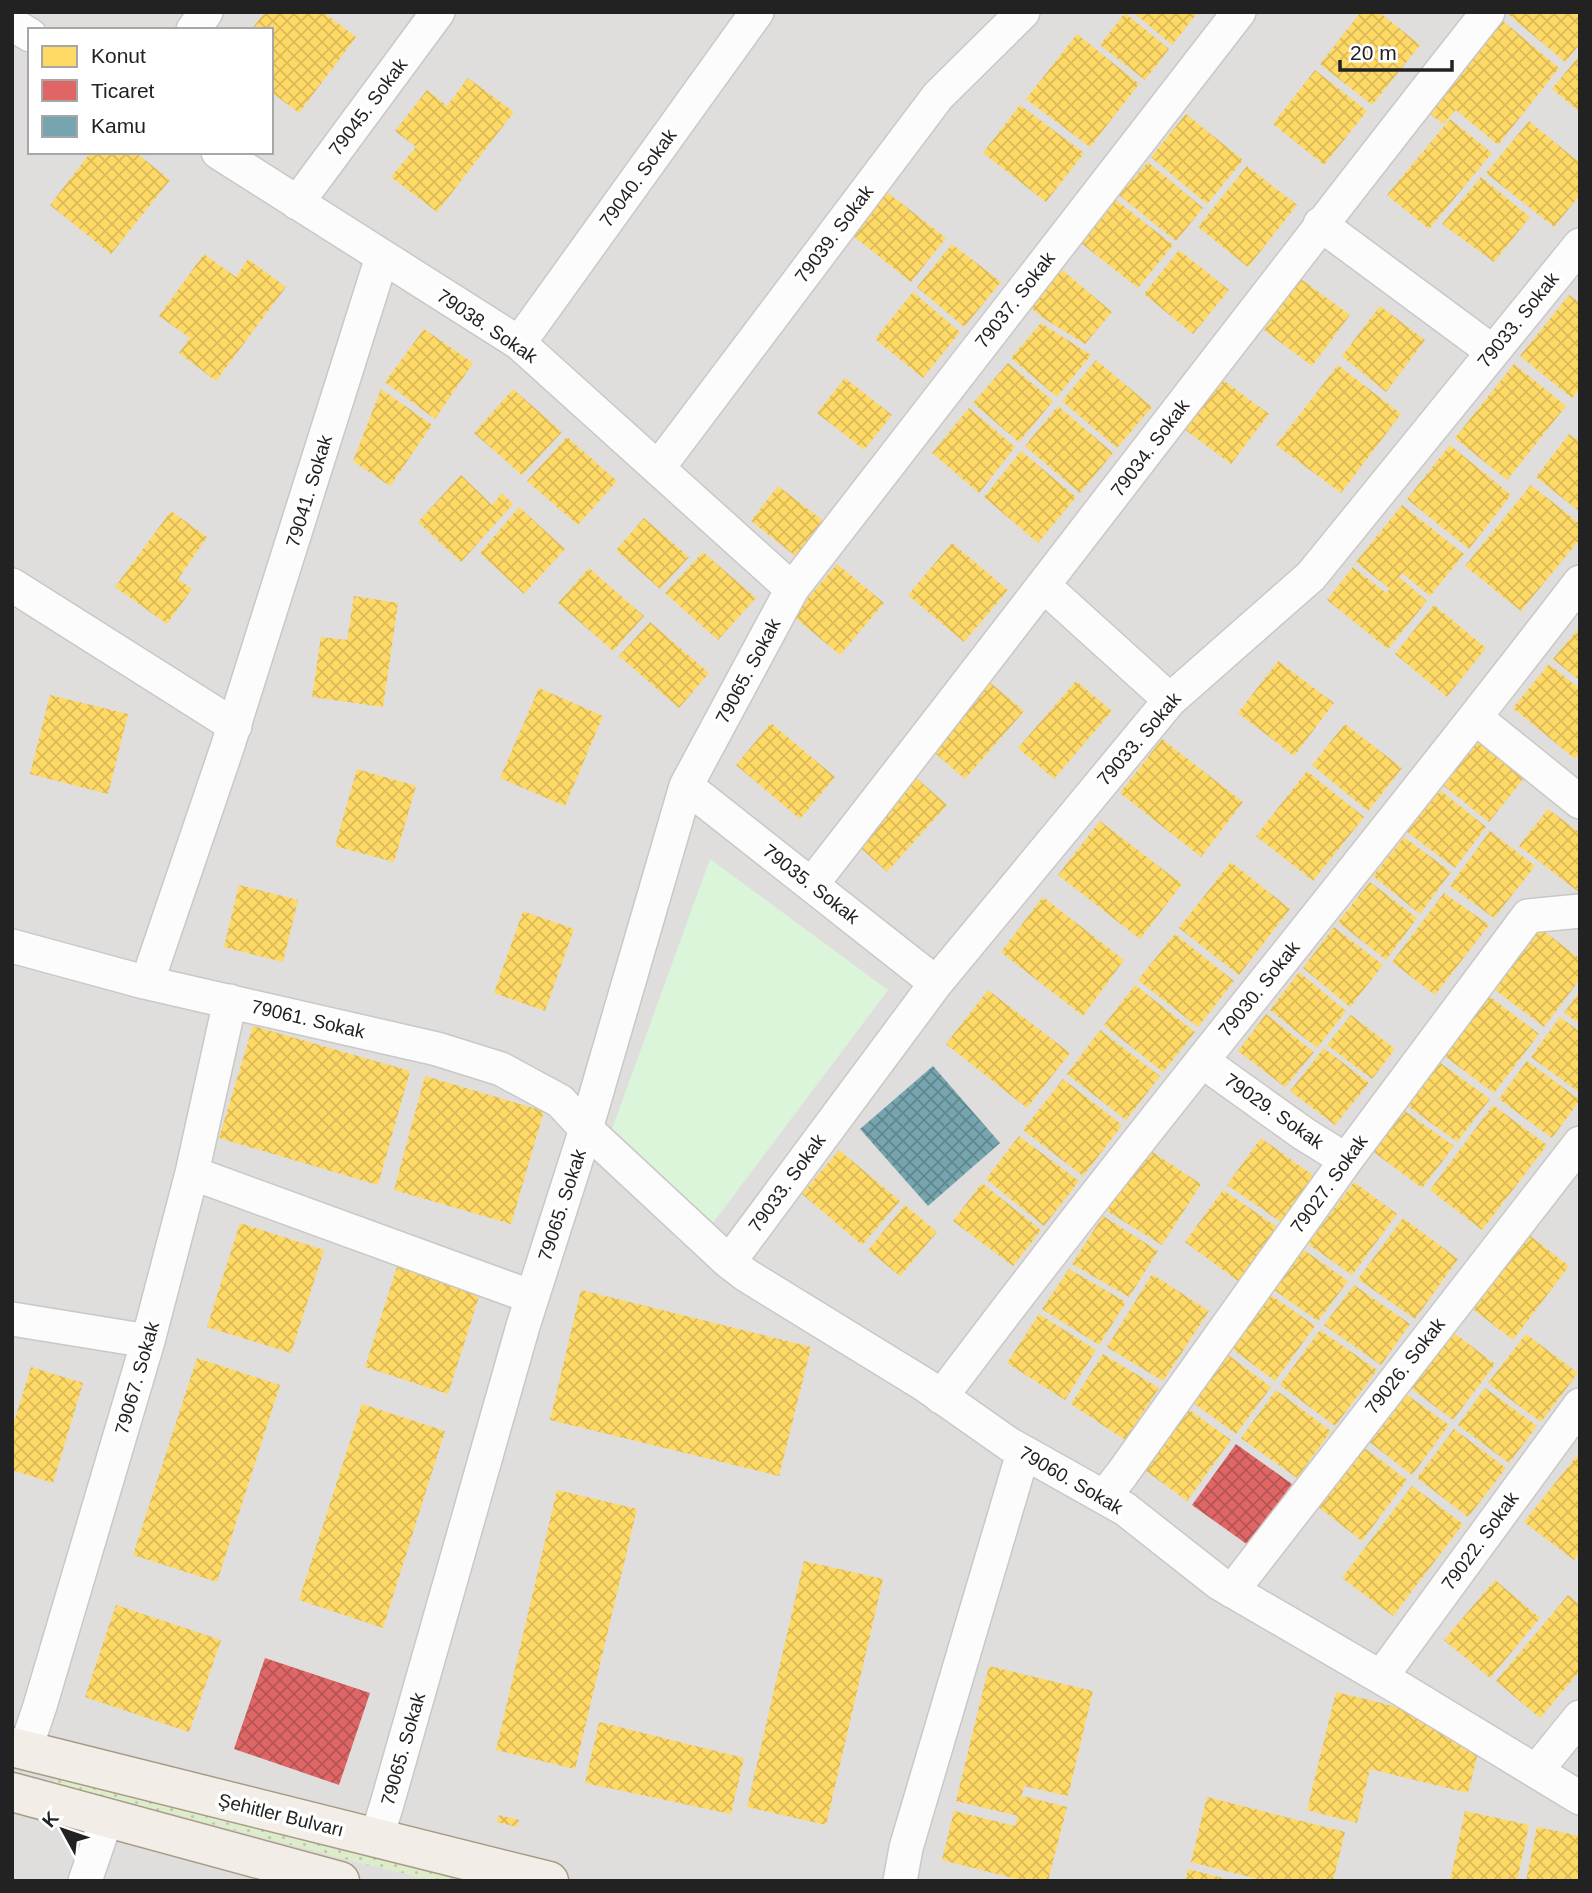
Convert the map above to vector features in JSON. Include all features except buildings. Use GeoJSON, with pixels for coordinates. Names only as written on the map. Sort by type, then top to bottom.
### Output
{"type":"FeatureCollection","features":[{"type":"Feature","properties":{"kind":"main road","name":"Şehitler Bulvarı"},"geometry":{"type":"LineString","coordinates":[[18,1748],[549,1881]]}},
{"type":"Feature","properties":{"kind":"main road"},"geometry":{"type":"LineString","coordinates":[[12,1792],[337,1880]]}},
{"type":"Feature","properties":{"kind":"street"},"geometry":{"type":"LineString","coordinates":[[194,28],[206,12]]}},
{"type":"Feature","properties":{"kind":"street","name":"79045. Sokak"},"geometry":{"type":"LineString","coordinates":[[298,203],[438,12]]}},
{"type":"Feature","properties":{"kind":"street","name":"79040. Sokak"},"geometry":{"type":"LineString","coordinates":[[519,343],[757,12]]}},
{"type":"Feature","properties":{"kind":"street","name":"79039. Sokak"},"geometry":{"type":"LineString","coordinates":[[658,468],[938,96],[1023,12]]}},
{"type":"Feature","properties":{"kind":"street","name":"79037. Sokak"},"geometry":{"type":"LineString","coordinates":[[792,589],[1239,12]]}},
{"type":"Feature","properties":{"kind":"street","name":"79034. Sokak"},"geometry":{"type":"LineString","coordinates":[[812,884],[1320,224],[1488,12]]}},
{"type":"Feature","properties":{"kind":"street"},"geometry":{"type":"LineString","coordinates":[[12,24],[28,34]]}},
{"type":"Feature","properties":{"kind":"street","name":"79038. Sokak"},"geometry":{"type":"LineString","coordinates":[[221,154],[519,343],[792,589]]}},
{"type":"Feature","properties":{"kind":"street"},"geometry":{"type":"LineString","coordinates":[[1320,224],[1493,352]]}},
{"type":"Feature","properties":{"kind":"street","name":"79033. Sokak"},"geometry":{"type":"LineString","coordinates":[[729,1262],[936,983],[1170,700],[1311,576],[1580,245]]}},
{"type":"Feature","properties":{"kind":"street","name":"79041. Sokak"},"geometry":{"type":"LineString","coordinates":[[144,982],[150,974],[235,726],[382,257]]}},
{"type":"Feature","properties":{"kind":"street","name":"79030. Sokak"},"geometry":{"type":"LineString","coordinates":[[942,1397],[1202,1060],[1476,718],[1580,582]]}},
{"type":"Feature","properties":{"kind":"street"},"geometry":{"type":"LineString","coordinates":[[12,585],[235,726]]}},
{"type":"Feature","properties":{"kind":"street"},"geometry":{"type":"LineString","coordinates":[[1044,586],[1170,700]]}},
{"type":"Feature","properties":{"kind":"street","name":"79065. Sokak"},"geometry":{"type":"LineString","coordinates":[[376,1839],[532,1297],[586,1129],[686,786],[792,589]]}},
{"type":"Feature","properties":{"kind":"street"},"geometry":{"type":"LineString","coordinates":[[1476,718],[1580,802]]}},
{"type":"Feature","properties":{"kind":"street","name":"79035. Sokak"},"geometry":{"type":"LineString","coordinates":[[686,786],[936,983]]}},
{"type":"Feature","properties":{"kind":"street","name":"79027. Sokak"},"geometry":{"type":"LineString","coordinates":[[1104,1497],[1346,1160],[1528,916],[1580,911]]}},
{"type":"Feature","properties":{"kind":"street","name":"79061. Sokak"},"geometry":{"type":"LineString","coordinates":[[12,946],[144,982],[437,1049],[501,1069],[560,1101],[586,1129]]}},
{"type":"Feature","properties":{"kind":"street","name":"79067. Sokak"},"geometry":{"type":"LineString","coordinates":[[18,1748],[40,1706],[148,1341],[192,1173],[230,1001]]}},
{"type":"Feature","properties":{"kind":"street","name":"79029. Sokak"},"geometry":{"type":"LineString","coordinates":[[1202,1060],[1304,1134],[1346,1160]]}},
{"type":"Feature","properties":{"kind":"street","name":"79060. Sokak"},"geometry":{"type":"LineString","coordinates":[[586,1129],[746,1275],[942,1397],[1023,1453],[1125,1509],[1219,1583],[1381,1677],[1580,1798]]}},
{"type":"Feature","properties":{"kind":"street","name":"79026. Sokak"},"geometry":{"type":"LineString","coordinates":[[1232,1591],[1580,1143]]}},
{"type":"Feature","properties":{"kind":"street"},"geometry":{"type":"LineString","coordinates":[[192,1173],[532,1297]]}},
{"type":"Feature","properties":{"kind":"street"},"geometry":{"type":"LineString","coordinates":[[12,1319],[148,1341]]}},
{"type":"Feature","properties":{"kind":"street","name":"79022. Sokak"},"geometry":{"type":"LineString","coordinates":[[1381,1677],[1580,1405]]}},
{"type":"Feature","properties":{"kind":"street"},"geometry":{"type":"LineString","coordinates":[[900,1881],[906,1848],[1023,1453]]}},
{"type":"Feature","properties":{"kind":"street"},"geometry":{"type":"LineString","coordinates":[[1536,1770],[1580,1717]]}},
{"type":"Feature","properties":{"kind":"street"},"geometry":{"type":"LineString","coordinates":[[85,1881],[107,1817]]}},
{"type":"Feature","properties":{"kind":"shaded area"},"geometry":{"type":"Polygon","coordinates":[[[12,12],[1580,12],[1580,1881],[12,1881],[12,12]]]}},
{"type":"Feature","properties":{"kind":"green space"},"geometry":{"type":"Polygon","coordinates":[[[710,859],[888,990],[713,1223],[608,1140],[710,859]]]}},
{"type":"Feature","properties":{"kind":"green space"},"geometry":{"type":"Polygon","coordinates":[[[56,1775],[467,1881],[435,1881],[360,1863],[54,1783],[56,1775]]]}}]}
